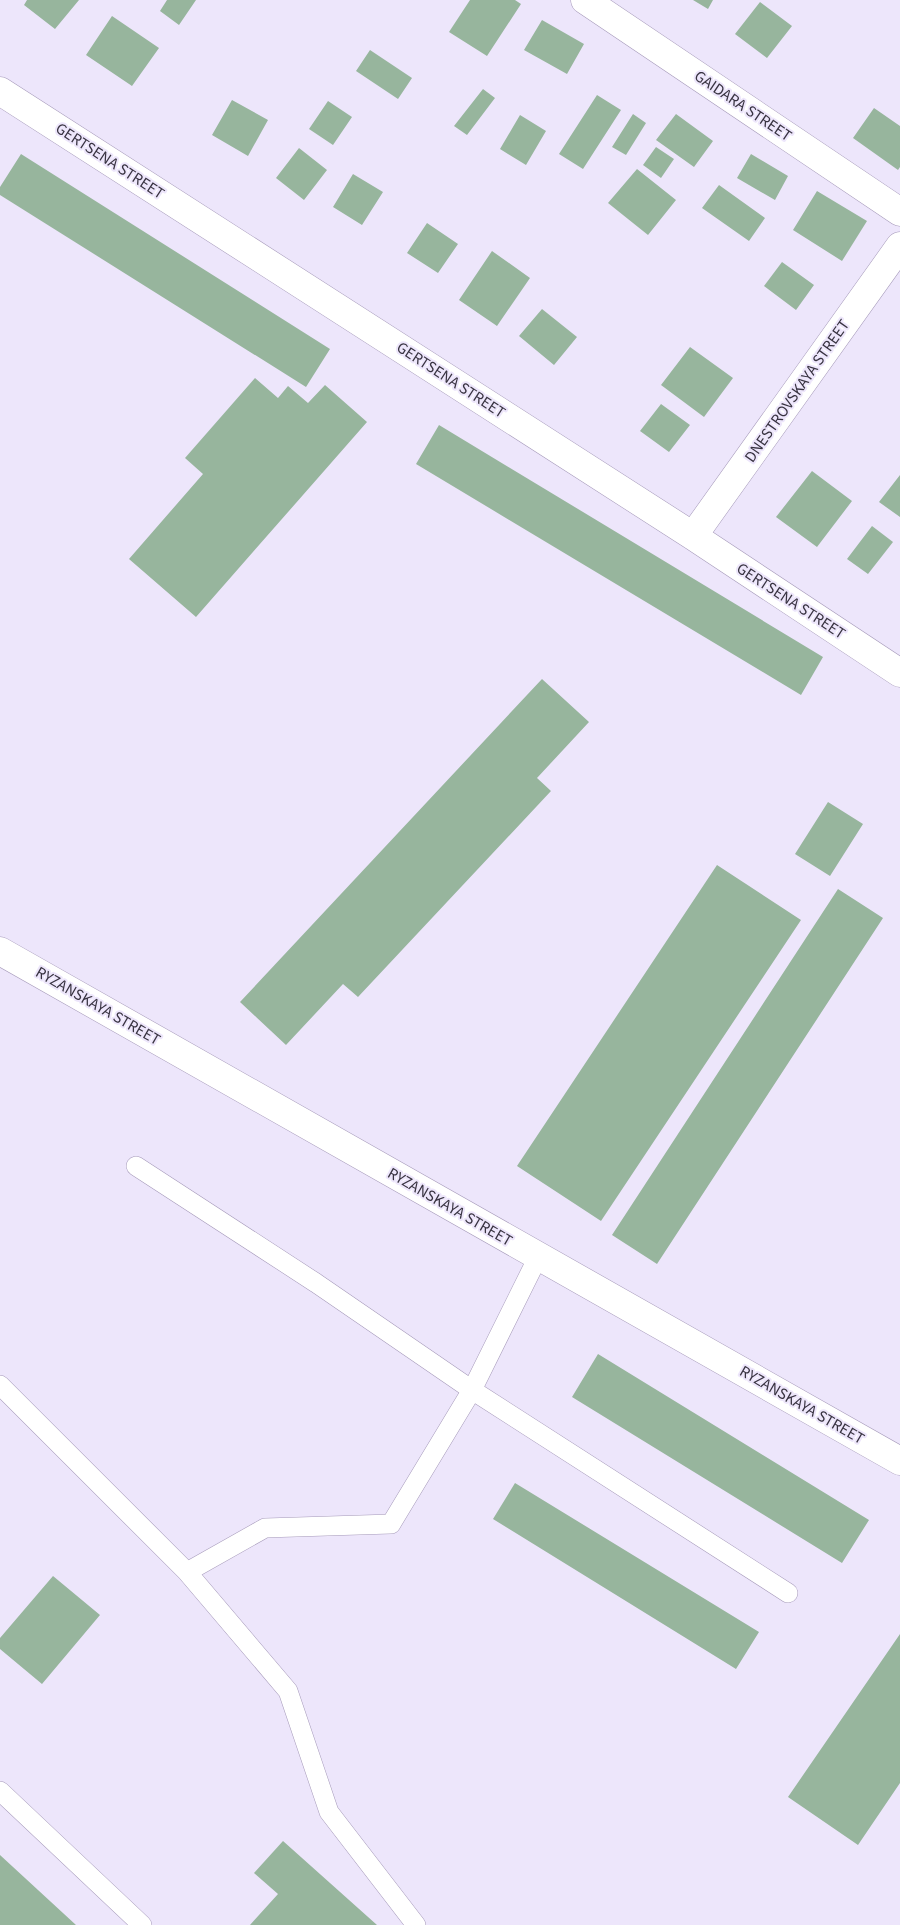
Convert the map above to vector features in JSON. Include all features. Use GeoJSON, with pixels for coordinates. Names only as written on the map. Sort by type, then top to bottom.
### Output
{"type":"FeatureCollection","features":[{"type":"Feature","properties":{"kind":"street","name":"GAIDARA STREET"},"geometry":{"type":"LineString","coordinates":[[586,0],[900,212]]}},
{"type":"Feature","properties":{"kind":"street","name":"GERTSENA STREET"},"geometry":{"type":"LineString","coordinates":[[0,90],[693,536],[900,673]]}},
{"type":"Feature","properties":{"kind":"street","name":"DNESTROVSKAYA STREET"},"geometry":{"type":"LineString","coordinates":[[693,536],[900,246]]}},
{"type":"Feature","properties":{"kind":"street","name":"RYZANSKAYA STREET"},"geometry":{"type":"LineString","coordinates":[[0,951],[900,1461]]}},
{"type":"Feature","properties":{"kind":"lane"},"geometry":{"type":"LineString","coordinates":[[136,1166],[316,1283],[472,1390],[788,1593]]}},
{"type":"Feature","properties":{"kind":"lane"},"geometry":{"type":"LineString","coordinates":[[187,1572],[265,1528],[391,1524],[472,1390],[538,1257]]}},
{"type":"Feature","properties":{"kind":"lane"},"geometry":{"type":"LineString","coordinates":[[0,1385],[187,1572],[288,1691],[329,1812],[416,1925]]}},
{"type":"Feature","properties":{"kind":"lane"},"geometry":{"type":"LineString","coordinates":[[0,1791],[142,1925]]}},
{"type":"Feature","properties":{"kind":"building"},"geometry":{"type":"Polygon","coordinates":[[[27,0],[79,0],[55,29],[24,5],[27,0]]]}},
{"type":"Feature","properties":{"kind":"building"},"geometry":{"type":"Polygon","coordinates":[[[167,0],[196,0],[179,25],[160,11],[167,0]]]}},
{"type":"Feature","properties":{"kind":"building"},"geometry":{"type":"Polygon","coordinates":[[[470,0],[515,0],[521,4],[487,56],[449,32],[470,0]]]}},
{"type":"Feature","properties":{"kind":"building"},"geometry":{"type":"Polygon","coordinates":[[[693,0],[713,0],[708,9],[693,0]]]}},
{"type":"Feature","properties":{"kind":"building"},"geometry":{"type":"Polygon","coordinates":[[[760,2],[792,26],[767,58],[735,34],[760,2]]]}},
{"type":"Feature","properties":{"kind":"building"},"geometry":{"type":"Polygon","coordinates":[[[112,16],[159,48],[132,86],[86,55],[112,16]]]}},
{"type":"Feature","properties":{"kind":"building"},"geometry":{"type":"Polygon","coordinates":[[[542,20],[584,44],[567,74],[524,50],[542,20]]]}},
{"type":"Feature","properties":{"kind":"building"},"geometry":{"type":"Polygon","coordinates":[[[370,50],[412,78],[398,99],[356,71],[370,50]]]}},
{"type":"Feature","properties":{"kind":"building"},"geometry":{"type":"Polygon","coordinates":[[[483,89],[495,98],[467,135],[454,126],[483,89]]]}},
{"type":"Feature","properties":{"kind":"building"},"geometry":{"type":"Polygon","coordinates":[[[597,95],[621,110],[583,169],[559,154],[597,95]]]}},
{"type":"Feature","properties":{"kind":"building"},"geometry":{"type":"Polygon","coordinates":[[[232,100],[268,120],[248,156],[212,135],[232,100]]]}},
{"type":"Feature","properties":{"kind":"building"},"geometry":{"type":"Polygon","coordinates":[[[328,101],[352,117],[333,145],[309,129],[328,101]]]}},
{"type":"Feature","properties":{"kind":"building"},"geometry":{"type":"Polygon","coordinates":[[[874,108],[900,126],[900,167],[898,170],[853,138],[874,108]]]}},
{"type":"Feature","properties":{"kind":"building"},"geometry":{"type":"Polygon","coordinates":[[[633,114],[646,123],[626,155],[612,147],[633,114]]]}},
{"type":"Feature","properties":{"kind":"building"},"geometry":{"type":"Polygon","coordinates":[[[676,114],[713,141],[694,167],[656,140],[676,114]]]}},
{"type":"Feature","properties":{"kind":"building"},"geometry":{"type":"Polygon","coordinates":[[[520,115],[546,131],[526,165],[500,149],[520,115]]]}},
{"type":"Feature","properties":{"kind":"building"},"geometry":{"type":"Polygon","coordinates":[[[656,147],[674,159],[661,178],[643,165],[656,147]]]}},
{"type":"Feature","properties":{"kind":"building"},"geometry":{"type":"Polygon","coordinates":[[[299,148],[327,170],[304,200],[276,178],[299,148]]]}},
{"type":"Feature","properties":{"kind":"building"},"geometry":{"type":"Polygon","coordinates":[[[21,154],[330,349],[306,387],[0,195],[0,187],[21,154]]]}},
{"type":"Feature","properties":{"kind":"building"},"geometry":{"type":"Polygon","coordinates":[[[751,154],[788,176],[775,200],[737,178],[751,154]]]}},
{"type":"Feature","properties":{"kind":"building"},"geometry":{"type":"Polygon","coordinates":[[[637,169],[676,200],[648,235],[608,203],[637,169]]]}},
{"type":"Feature","properties":{"kind":"building"},"geometry":{"type":"Polygon","coordinates":[[[353,174],[383,192],[362,225],[333,207],[353,174]]]}},
{"type":"Feature","properties":{"kind":"building"},"geometry":{"type":"Polygon","coordinates":[[[719,185],[765,218],[749,241],[702,208],[719,185]]]}},
{"type":"Feature","properties":{"kind":"building"},"geometry":{"type":"Polygon","coordinates":[[[817,191],[867,221],[842,261],[793,230],[817,191]]]}},
{"type":"Feature","properties":{"kind":"building"},"geometry":{"type":"Polygon","coordinates":[[[427,223],[458,244],[438,273],[407,253],[427,223]]]}},
{"type":"Feature","properties":{"kind":"building"},"geometry":{"type":"Polygon","coordinates":[[[492,251],[530,278],[497,326],[459,300],[492,251]]]}},
{"type":"Feature","properties":{"kind":"building"},"geometry":{"type":"Polygon","coordinates":[[[782,262],[814,285],[796,310],[764,286],[782,262]]]}},
{"type":"Feature","properties":{"kind":"building"},"geometry":{"type":"Polygon","coordinates":[[[542,309],[577,337],[554,365],[519,336],[542,309]]]}},
{"type":"Feature","properties":{"kind":"building"},"geometry":{"type":"Polygon","coordinates":[[[690,347],[733,378],[704,417],[661,385],[690,347]]]}},
{"type":"Feature","properties":{"kind":"building"},"geometry":{"type":"Polygon","coordinates":[[[255,378],[278,398],[288,386],[308,403],[325,385],[367,422],[196,617],[129,559],[203,474],[185,458],[255,378]]]}},
{"type":"Feature","properties":{"kind":"building"},"geometry":{"type":"Polygon","coordinates":[[[661,404],[690,425],[669,452],[640,431],[661,404]]]}},
{"type":"Feature","properties":{"kind":"building"},"geometry":{"type":"Polygon","coordinates":[[[439,425],[823,657],[801,695],[416,464],[439,425]]]}},
{"type":"Feature","properties":{"kind":"building"},"geometry":{"type":"Polygon","coordinates":[[[812,471],[852,501],[817,547],[776,517],[812,471]]]}},
{"type":"Feature","properties":{"kind":"building"},"geometry":{"type":"Polygon","coordinates":[[[900,475],[900,517],[879,502],[900,475]]]}},
{"type":"Feature","properties":{"kind":"building"},"geometry":{"type":"Polygon","coordinates":[[[872,526],[893,542],[868,574],[847,559],[872,526]]]}},
{"type":"Feature","properties":{"kind":"building"},"geometry":{"type":"Polygon","coordinates":[[[542,679],[589,722],[537,778],[551,791],[358,997],[343,984],[286,1045],[240,1002],[542,679]]]}},
{"type":"Feature","properties":{"kind":"building"},"geometry":{"type":"Polygon","coordinates":[[[828,802],[863,824],[830,876],[795,854],[828,802]]]}},
{"type":"Feature","properties":{"kind":"building"},"geometry":{"type":"Polygon","coordinates":[[[717,865],[801,920],[601,1221],[517,1166],[717,865]]]}},
{"type":"Feature","properties":{"kind":"building"},"geometry":{"type":"Polygon","coordinates":[[[838,889],[883,918],[657,1264],[612,1235],[838,889]]]}},
{"type":"Feature","properties":{"kind":"building"},"geometry":{"type":"Polygon","coordinates":[[[598,1354],[869,1520],[842,1563],[572,1397],[598,1354]]]}},
{"type":"Feature","properties":{"kind":"building"},"geometry":{"type":"Polygon","coordinates":[[[515,1483],[759,1632],[736,1669],[493,1519],[515,1483]]]}},
{"type":"Feature","properties":{"kind":"building"},"geometry":{"type":"Polygon","coordinates":[[[53,1576],[100,1615],[42,1684],[0,1649],[0,1638],[53,1576]]]}},
{"type":"Feature","properties":{"kind":"building"},"geometry":{"type":"Polygon","coordinates":[[[900,1634],[900,1783],[858,1845],[788,1797],[900,1634]]]}},
{"type":"Feature","properties":{"kind":"building"},"geometry":{"type":"Polygon","coordinates":[[[283,1841],[377,1925],[250,1925],[278,1894],[254,1873],[283,1841]]]}},
{"type":"Feature","properties":{"kind":"building"},"geometry":{"type":"Polygon","coordinates":[[[0,1855],[76,1925],[0,1925],[0,1855]]]}}]}
